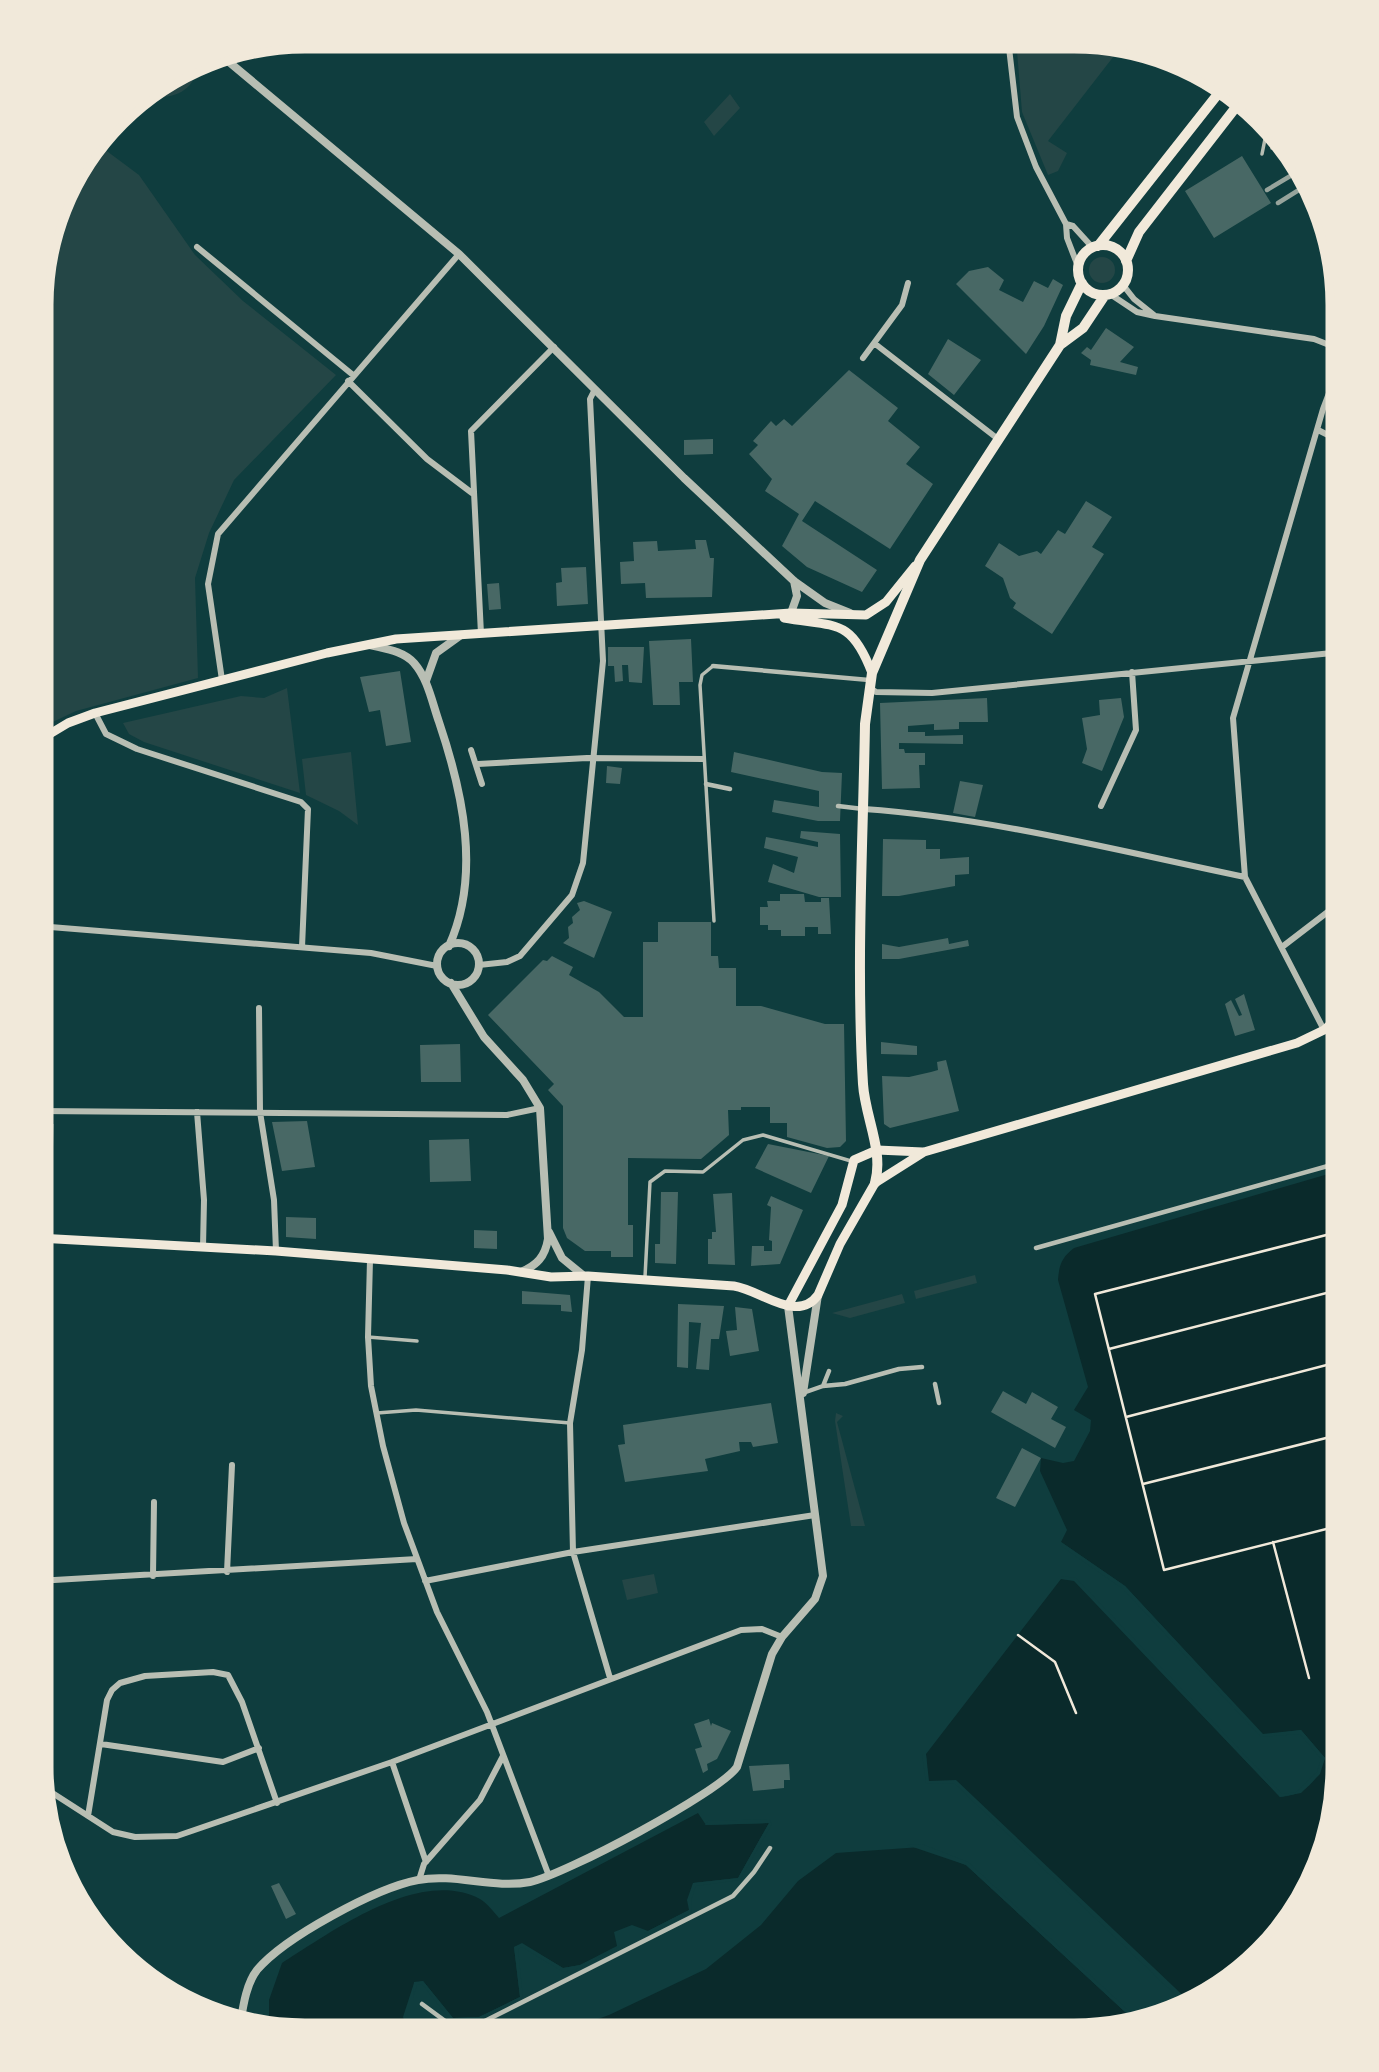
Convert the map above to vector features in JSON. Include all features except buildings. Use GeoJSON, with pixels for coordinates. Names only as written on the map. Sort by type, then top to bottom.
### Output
{"type":"FeatureCollection","features":[{"type":"Feature","properties":{"kind":"main road"},"geometry":{"type":"LineString","coordinates":[[1108,295],[1092,292],[1082,283],[1079,269],[1083,256],[1096,247],[1218,94]]}},
{"type":"Feature","properties":{"kind":"main road"},"geometry":{"type":"LineString","coordinates":[[1126,261],[1139,232],[1236,107]]}},
{"type":"Feature","properties":{"kind":"main road"},"geometry":{"type":"LineString","coordinates":[[49,735],[68,723],[95,713],[327,653],[396,639],[791,613],[859,615],[878,609],[920,559],[1060,345],[1083,328],[1108,295],[1123,285],[1128,273],[1126,261],[1118,251],[1096,247]]}},
{"type":"Feature","properties":{"kind":"main road"},"geometry":{"type":"LineString","coordinates":[[1060,345],[1066,316],[1082,283]]}},
{"type":"Feature","properties":{"kind":"main road"},"geometry":{"type":"LineString","coordinates":[[870,680],[920,559]]}},
{"type":"Feature","properties":{"kind":"main road"},"geometry":{"type":"LineString","coordinates":[[49,1239],[276,1251],[521,1272],[551,1277],[645,1279],[742,1287],[788,1306],[809,1306],[818,1295],[840,1244],[875,1183],[880,1163],[866,1115],[863,1085],[864,809],[870,680],[861,645],[846,630],[772,615]]}},
{"type":"Feature","properties":{"kind":"main road"},"geometry":{"type":"LineString","coordinates":[[875,1183],[924,1152],[1297,1043],[1330,1024]]}},
{"type":"Feature","properties":{"kind":"main road"},"geometry":{"type":"LineString","coordinates":[[788,1306],[842,1205],[853,1162],[877,1150],[924,1152]]}},
{"type":"Feature","properties":{"kind":"street"},"geometry":{"type":"LineString","coordinates":[[1009,49],[1017,117],[1035,167],[1066,224],[1067,238],[1079,269]]}},
{"type":"Feature","properties":{"kind":"street"},"geometry":{"type":"LineString","coordinates":[[229,61],[459,254],[684,478],[794,581],[835,608],[859,615]]}},
{"type":"Feature","properties":{"kind":"street"},"geometry":{"type":"LineString","coordinates":[[1066,224],[1073,226],[1096,247]]}},
{"type":"Feature","properties":{"kind":"street"},"geometry":{"type":"LineString","coordinates":[[197,247],[351,378],[427,459],[472,492]]}},
{"type":"Feature","properties":{"kind":"street"},"geometry":{"type":"LineString","coordinates":[[222,680],[208,584],[218,534],[459,254]]}},
{"type":"Feature","properties":{"kind":"street"},"geometry":{"type":"LineString","coordinates":[[863,358],[902,305],[908,284]]}},
{"type":"Feature","properties":{"kind":"street"},"geometry":{"type":"LineString","coordinates":[[1123,285],[1134,299],[1156,316]]}},
{"type":"Feature","properties":{"kind":"street"},"geometry":{"type":"LineString","coordinates":[[1108,295],[1137,312],[1314,339],[1330,345]]}},
{"type":"Feature","properties":{"kind":"street"},"geometry":{"type":"LineString","coordinates":[[874,343],[998,439]]}},
{"type":"Feature","properties":{"kind":"street"},"geometry":{"type":"LineString","coordinates":[[481,634],[471,431],[554,347]]}},
{"type":"Feature","properties":{"kind":"street"},"geometry":{"type":"LineString","coordinates":[[479,965],[507,962],[520,956],[572,895],[583,863],[603,626],[590,400],[595,389]]}},
{"type":"Feature","properties":{"kind":"street"},"geometry":{"type":"LineString","coordinates":[[1330,394],[1233,718],[1245,877],[1324,1030],[1330,1030]]}},
{"type":"Feature","properties":{"kind":"street"},"geometry":{"type":"LineString","coordinates":[[1318,430],[1330,436]]}},
{"type":"Feature","properties":{"kind":"street"},"geometry":{"type":"LineString","coordinates":[[791,613],[797,596],[794,581]]}},
{"type":"Feature","properties":{"kind":"street"},"geometry":{"type":"LineString","coordinates":[[425,681],[436,653],[461,635]]}},
{"type":"Feature","properties":{"kind":"street"},"geometry":{"type":"LineString","coordinates":[[370,645],[400,652],[415,664],[425,681],[450,754],[466,827],[458,926],[437,966],[484,1037],[523,1080],[540,1108],[547,1229],[544,1256],[531,1268],[521,1272]]}},
{"type":"Feature","properties":{"kind":"street"},"geometry":{"type":"LineString","coordinates":[[713,666],[870,680],[876,692],[932,694],[1249,659],[1330,653]]}},
{"type":"Feature","properties":{"kind":"street"},"geometry":{"type":"LineString","coordinates":[[1101,806],[1136,730],[1132,672]]}},
{"type":"Feature","properties":{"kind":"street"},"geometry":{"type":"LineString","coordinates":[[95,713],[106,734],[137,749],[301,802],[308,809],[302,947]]}},
{"type":"Feature","properties":{"kind":"street"},"geometry":{"type":"LineString","coordinates":[[471,750],[478,764],[482,784]]}},
{"type":"Feature","properties":{"kind":"street"},"geometry":{"type":"LineString","coordinates":[[478,764],[593,759],[703,759]]}},
{"type":"Feature","properties":{"kind":"street"},"geometry":{"type":"LineString","coordinates":[[706,785],[730,789]]}},
{"type":"Feature","properties":{"kind":"street"},"geometry":{"type":"LineString","coordinates":[[838,806],[992,825],[1245,877]]}},
{"type":"Feature","properties":{"kind":"street"},"geometry":{"type":"LineString","coordinates":[[1282,947],[1330,910]]}},
{"type":"Feature","properties":{"kind":"street"},"geometry":{"type":"LineString","coordinates":[[49,927],[393,956],[437,966]]}},
{"type":"Feature","properties":{"kind":"street"},"geometry":{"type":"LineString","coordinates":[[449,946],[467,946],[476,953],[479,965],[470,982],[451,984]]}},
{"type":"Feature","properties":{"kind":"street"},"geometry":{"type":"LineString","coordinates":[[259,1008],[260,1112],[274,1200],[276,1251]]}},
{"type":"Feature","properties":{"kind":"street"},"geometry":{"type":"LineString","coordinates":[[49,1111],[507,1115],[540,1108]]}},
{"type":"Feature","properties":{"kind":"street"},"geometry":{"type":"LineString","coordinates":[[197,1112],[204,1219],[203,1247]]}},
{"type":"Feature","properties":{"kind":"street"},"geometry":{"type":"LineString","coordinates":[[1036,1248],[1330,1162]]}},
{"type":"Feature","properties":{"kind":"street"},"geometry":{"type":"LineString","coordinates":[[547,1229],[562,1258],[586,1276],[582,1350],[570,1423],[573,1552],[610,1678]]}},
{"type":"Feature","properties":{"kind":"street"},"geometry":{"type":"LineString","coordinates":[[370,1260],[368,1337],[377,1413],[388,1465],[425,1581],[491,1723],[549,1876]]}},
{"type":"Feature","properties":{"kind":"street"},"geometry":{"type":"LineString","coordinates":[[803,1398],[818,1295]]}},
{"type":"Feature","properties":{"kind":"street"},"geometry":{"type":"LineString","coordinates":[[243,2015],[253,1976],[286,1943],[383,1891],[419,1880],[512,1884],[549,1876],[725,1782],[737,1767],[772,1654],[782,1637],[807,1611],[821,1586],[822,1565],[803,1398],[788,1306]]}},
{"type":"Feature","properties":{"kind":"street"},"geometry":{"type":"LineString","coordinates":[[803,1398],[823,1386],[845,1384],[899,1368],[922,1367]]}},
{"type":"Feature","properties":{"kind":"street"},"geometry":{"type":"LineString","coordinates":[[823,1386],[830,1371]]}},
{"type":"Feature","properties":{"kind":"street"},"geometry":{"type":"LineString","coordinates":[[934,1384],[939,1403]]}},
{"type":"Feature","properties":{"kind":"street"},"geometry":{"type":"LineString","coordinates":[[227,1572],[232,1465]]}},
{"type":"Feature","properties":{"kind":"street"},"geometry":{"type":"LineString","coordinates":[[153,1576],[154,1502]]}},
{"type":"Feature","properties":{"kind":"street"},"geometry":{"type":"LineString","coordinates":[[425,1581],[573,1552],[815,1514]]}},
{"type":"Feature","properties":{"kind":"street"},"geometry":{"type":"LineString","coordinates":[[49,1580],[417,1559]]}},
{"type":"Feature","properties":{"kind":"street"},"geometry":{"type":"LineString","coordinates":[[50,1792],[113,1832],[156,1838],[190,1833],[392,1762],[741,1630],[762,1629],[782,1637]]}},
{"type":"Feature","properties":{"kind":"street"},"geometry":{"type":"LineString","coordinates":[[88,1816],[107,1700],[120,1682],[145,1676],[213,1672],[228,1675],[259,1748],[276,1802]]}},
{"type":"Feature","properties":{"kind":"street"},"geometry":{"type":"LineString","coordinates":[[101,1744],[223,1762],[259,1748]]}},
{"type":"Feature","properties":{"kind":"street"},"geometry":{"type":"LineString","coordinates":[[419,1880],[426,1862],[480,1800],[503,1756]]}},
{"type":"Feature","properties":{"kind":"street"},"geometry":{"type":"LineString","coordinates":[[392,1762],[426,1862]]}},
{"type":"Feature","properties":{"kind":"street"},"geometry":{"type":"LineString","coordinates":[[481,2023],[733,1896],[770,1848]]}},
{"type":"Feature","properties":{"kind":"street"},"geometry":{"type":"LineString","coordinates":[[422,2004],[448,2023]]}},
{"type":"Feature","properties":{"kind":"lane"},"geometry":{"type":"LineString","coordinates":[[1262,154],[1266,136]]}},
{"type":"Feature","properties":{"kind":"lane"},"geometry":{"type":"LineString","coordinates":[[713,666],[702,675],[700,685],[714,921]]}},
{"type":"Feature","properties":{"kind":"lane"},"geometry":{"type":"LineString","coordinates":[[645,1279],[648,1189],[657,1175],[665,1171],[704,1172],[743,1140],[763,1135],[853,1162]]}},
{"type":"Feature","properties":{"kind":"lane"},"geometry":{"type":"LineString","coordinates":[[368,1337],[417,1341]]}},
{"type":"Feature","properties":{"kind":"lane"},"geometry":{"type":"LineString","coordinates":[[377,1413],[416,1410],[570,1423]]}},
{"type":"Feature","properties":{"kind":"path"},"geometry":{"type":"LineString","coordinates":[[1330,1234],[1095,1294],[1164,1570],[1330,1528]]}},
{"type":"Feature","properties":{"kind":"path"},"geometry":{"type":"LineString","coordinates":[[1109,1349],[1330,1292]]}},
{"type":"Feature","properties":{"kind":"path"},"geometry":{"type":"LineString","coordinates":[[1126,1417],[1330,1364]]}},
{"type":"Feature","properties":{"kind":"path"},"geometry":{"type":"LineString","coordinates":[[1143,1484],[1330,1437]]}},
{"type":"Feature","properties":{"kind":"path"},"geometry":{"type":"LineString","coordinates":[[1273,1542],[1309,1678]]}},
{"type":"Feature","properties":{"kind":"path"},"geometry":{"type":"LineString","coordinates":[[1018,1635],[1055,1662],[1076,1713]]}},
{"type":"Feature","properties":{"kind":"shaded area"},"geometry":{"type":"Polygon","coordinates":[[[1017,49],[1074,49],[1116,53],[1048,141],[1067,153],[1058,171],[1048,175],[1022,112],[1017,49]]]}},
{"type":"Feature","properties":{"kind":"shaded area"},"geometry":{"type":"Polygon","coordinates":[[[197,73],[186,89],[156,97],[197,73]]]}},
{"type":"Feature","properties":{"kind":"shaded area"},"geometry":{"type":"Polygon","coordinates":[[[730,94],[740,108],[714,136],[704,122],[730,94]]]}},
{"type":"Feature","properties":{"kind":"shaded area"},"geometry":{"type":"Polygon","coordinates":[[[103,148],[139,175],[195,255],[243,301],[336,375],[234,480],[209,533],[195,578],[198,678],[76,711],[49,724],[49,305],[51,272],[63,223],[75,192],[103,148]]]}},
{"type":"Feature","properties":{"kind":"shaded area"},"geometry":{"type":"Polygon","coordinates":[[[1102,257],[1111,261],[1115,270],[1111,279],[1102,283],[1093,279],[1089,270],[1093,261],[1102,257]]]}},
{"type":"Feature","properties":{"kind":"shaded area"},"geometry":{"type":"Polygon","coordinates":[[[287,688],[300,793],[144,742],[129,734],[123,723],[241,696],[264,698],[287,688]]]}},
{"type":"Feature","properties":{"kind":"shaded area"},"geometry":{"type":"Polygon","coordinates":[[[351,752],[358,825],[339,811],[306,795],[302,759],[351,752]]]}},
{"type":"Feature","properties":{"kind":"shaded area"},"geometry":{"type":"Polygon","coordinates":[[[1330,1173],[1330,1767],[1325,1817],[1304,1880],[1277,1923],[1255,1948],[1230,1970],[1183,1999],[956,1781],[928,1781],[926,1754],[1061,1579],[1074,1580],[1280,1797],[1289,1796],[1309,1786],[1325,1758],[1301,1730],[1263,1735],[1125,1586],[1061,1542],[1067,1530],[1040,1471],[1041,1458],[1063,1463],[1074,1461],[1090,1431],[1091,1420],[1074,1410],[1088,1387],[1058,1280],[1062,1262],[1074,1248],[1330,1173]]]}},
{"type":"Feature","properties":{"kind":"shaded area"},"geometry":{"type":"Polygon","coordinates":[[[975,1275],[977,1283],[916,1299],[914,1291],[975,1275]]]}},
{"type":"Feature","properties":{"kind":"shaded area"},"geometry":{"type":"Polygon","coordinates":[[[902,1294],[905,1303],[850,1318],[832,1313],[902,1294]]]}},
{"type":"Feature","properties":{"kind":"shaded area"},"geometry":{"type":"Polygon","coordinates":[[[836,1413],[843,1416],[837,1422],[865,1526],[851,1526],[835,1421],[836,1413]]]}},
{"type":"Feature","properties":{"kind":"shaded area"},"geometry":{"type":"Polygon","coordinates":[[[654,1574],[658,1593],[627,1600],[622,1580],[654,1574]]]}},
{"type":"Feature","properties":{"kind":"shaded area"},"geometry":{"type":"Polygon","coordinates":[[[698,1813],[706,1825],[769,1823],[738,1878],[693,1883],[689,1910],[648,1931],[632,1925],[614,1932],[617,1946],[580,1965],[563,1968],[522,1944],[514,1947],[520,1997],[479,2017],[453,2018],[423,1981],[414,1983],[403,2017],[405,2023],[269,2020],[269,2000],[282,1963],[325,1935],[377,1907],[430,1891],[456,1891],[480,1899],[499,1918],[698,1813]]]}},
{"type":"Feature","properties":{"kind":"shaded area"},"geometry":{"type":"Polygon","coordinates":[[[921,1847],[966,1865],[1130,2017],[1074,2023],[586,2023],[706,1969],[761,1925],[798,1881],[836,1853],[921,1847]]]}},
{"type":"Feature","properties":{"kind":"pier"},"geometry":{"type":"Polygon","coordinates":[[[1061,1542],[1125,1586],[1263,1734],[1301,1730],[1325,1758],[1320,1774],[1301,1793],[1280,1797],[1074,1581],[1061,1579],[1061,1576],[1076,1578],[1282,1794],[1296,1792],[1317,1772],[1321,1759],[1300,1734],[1261,1737],[1123,1589],[1061,1546],[1061,1542]]]}},
{"type":"Feature","properties":{"kind":"pier"},"geometry":{"type":"Polygon","coordinates":[[[922,1754],[926,1754],[929,1781],[956,1780],[1185,1998],[1180,2000],[955,1784],[926,1783],[922,1754]]]}},
{"type":"Feature","properties":{"kind":"pier"},"geometry":{"type":"Polygon","coordinates":[[[769,1819],[772,1824],[740,1880],[696,1886],[691,1900],[692,1912],[650,1934],[644,1933],[689,1910],[687,1900],[693,1883],[738,1878],[769,1823],[705,1825],[708,1821],[769,1819]]]}},
{"type":"Feature","properties":{"kind":"pier"},"geometry":{"type":"Polygon","coordinates":[[[922,1844],[968,1862],[1134,2016],[1130,2017],[966,1865],[907,1845],[922,1844]]]}},
{"type":"Feature","properties":{"kind":"pier"},"geometry":{"type":"Polygon","coordinates":[[[522,1943],[563,1968],[580,1965],[620,1946],[581,1968],[563,1972],[522,1947],[518,1949],[523,1998],[480,2021],[451,2021],[422,1984],[417,1985],[413,1998],[414,1982],[423,1981],[453,2018],[479,2017],[520,1997],[514,1947],[522,1943]]]}},
{"type":"Feature","properties":{"kind":"railway"},"geometry":{"type":"LineString","coordinates":[[1267,190],[1294,174]]}},
{"type":"Feature","properties":{"kind":"railway"},"geometry":{"type":"LineString","coordinates":[[1278,203],[1302,188]]}}]}
